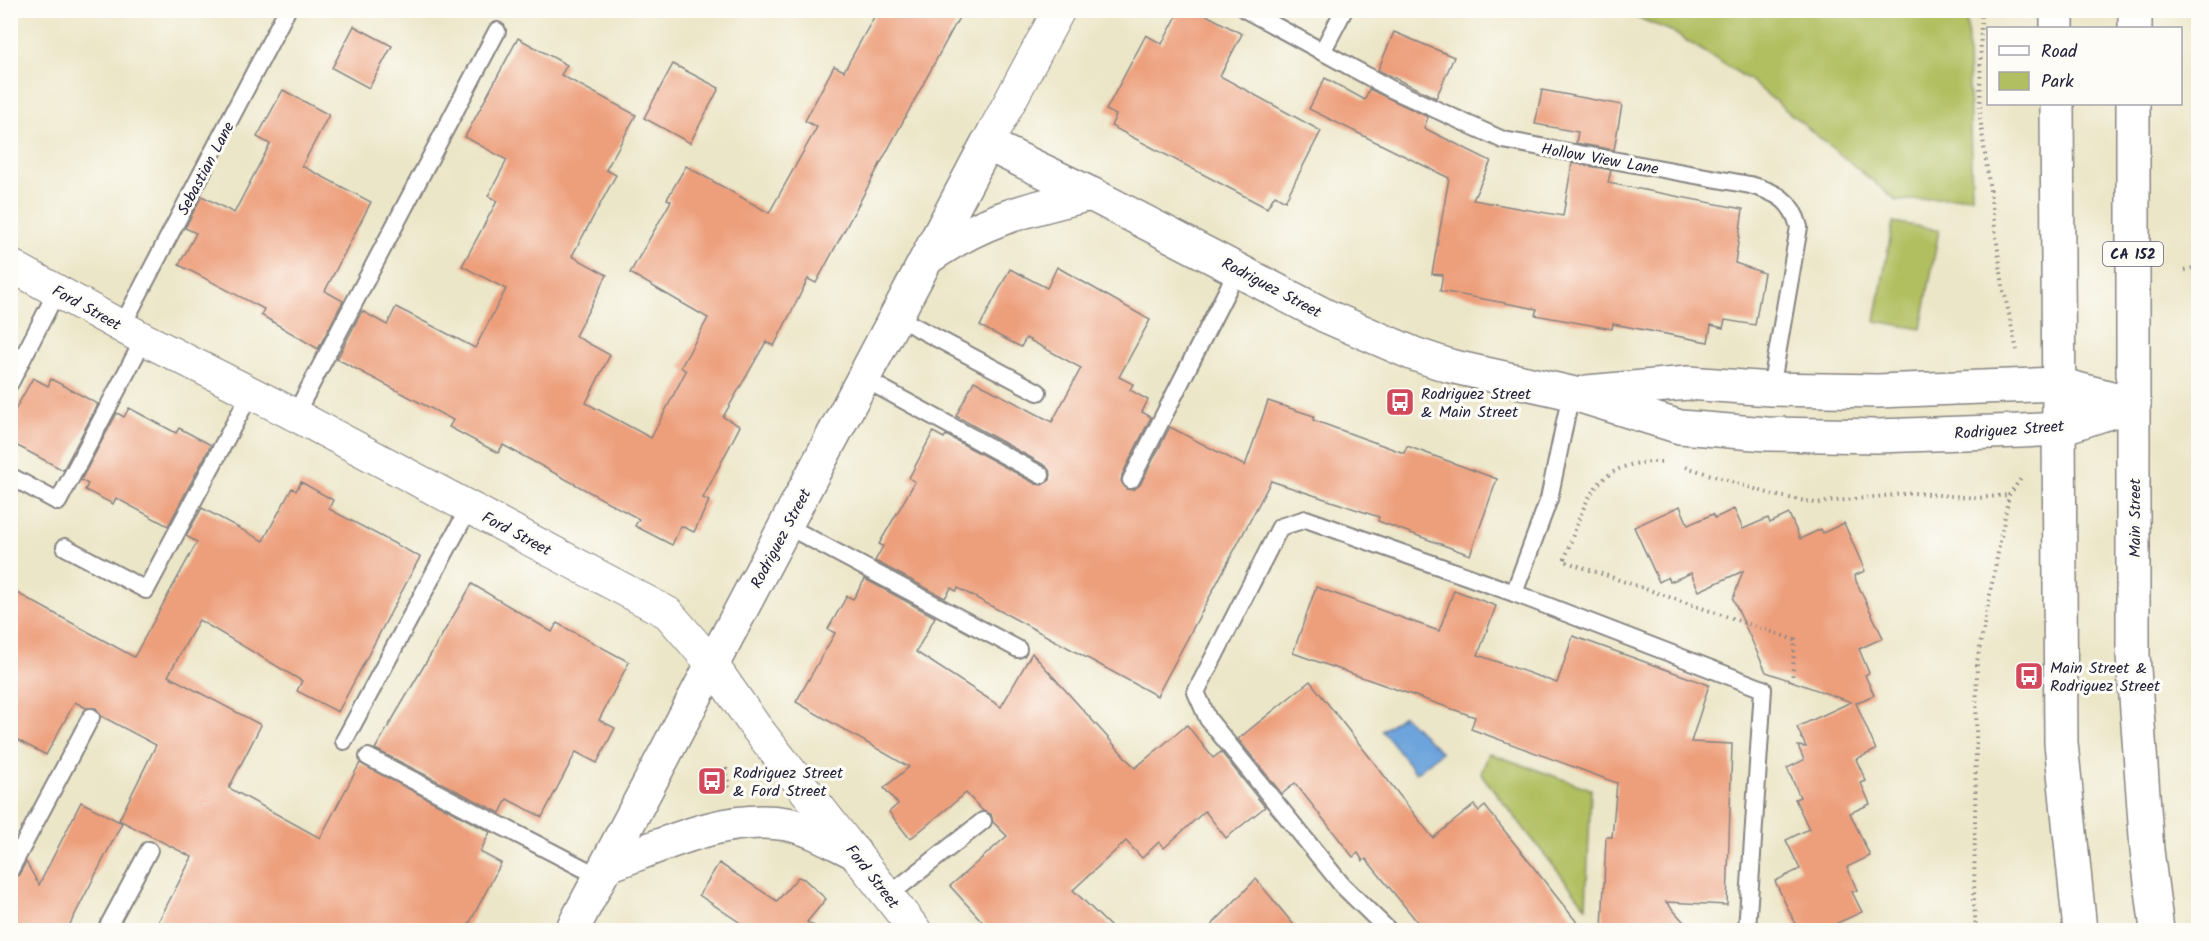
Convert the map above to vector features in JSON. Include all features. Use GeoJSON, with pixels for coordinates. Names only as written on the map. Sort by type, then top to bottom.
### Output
{"type":"FeatureCollection","features":[{"type":"Feature","properties":{"kind":"street","name":"Rodriguez Street"},"geometry":{"type":"LineString","coordinates":[[572,930],[787,526],[924,260],[1059,10]]}},
{"type":"Feature","properties":{"kind":"street"},"geometry":{"type":"LineString","coordinates":[[2057,10],[2057,27]]}},
{"type":"Feature","properties":{"kind":"street"},"geometry":{"type":"LineString","coordinates":[[2134,27],[2135,10]]}},
{"type":"Feature","properties":{"kind":"street"},"geometry":{"type":"LineString","coordinates":[[2057,105],[2061,743],[2080,930]]}},
{"type":"Feature","properties":{"kind":"street","name":"Main Street"},"geometry":{"type":"LineString","coordinates":[[2133,105],[2133,654],[2148,849],[2157,930]]}},
{"type":"Feature","properties":{"kind":"street","name":"Rodriguez Street"},"geometry":{"type":"LineString","coordinates":[[987,144],[1091,194],[1326,316],[1414,354],[1450,366],[1571,393],[1680,428],[1767,434],[1877,436],[2058,429],[2134,404]]}},
{"type":"Feature","properties":{"kind":"street"},"geometry":{"type":"LineString","coordinates":[[924,260],[961,235],[1004,216],[1091,194]]}},
{"type":"Feature","properties":{"kind":"street","name":"Ford Street"},"geometry":{"type":"LineString","coordinates":[[10,265],[133,333],[295,415],[668,614],[712,664],[755,726],[915,930]]}},
{"type":"Feature","properties":{"kind":"street","name":"Rodriguez Street"},"geometry":{"type":"LineString","coordinates":[[1571,393],[1688,383],[1771,389],[1877,391],[2058,384],[2134,404]]}},
{"type":"Feature","properties":{"kind":"street"},"geometry":{"type":"LineString","coordinates":[[603,872],[702,831],[735,824],[788,825],[854,852]]}},
{"type":"Feature","properties":{"kind":"lane","name":"Sebastian Lane"},"geometry":{"type":"LineString","coordinates":[[10,477],[58,502],[133,333],[287,10]]}},
{"type":"Feature","properties":{"kind":"lane","name":"Hollow View Lane"},"geometry":{"type":"LineString","coordinates":[[1246,10],[1391,88],[1503,140],[1750,185],[1778,194],[1792,208],[1799,227],[1771,389]]}},
{"type":"Feature","properties":{"kind":"lane"},"geometry":{"type":"LineString","coordinates":[[1322,52],[1344,10]]}},
{"type":"Feature","properties":{"kind":"lane"},"geometry":{"type":"LineString","coordinates":[[295,415],[497,31]]}},
{"type":"Feature","properties":{"kind":"lane"},"geometry":{"type":"LineString","coordinates":[[1131,480],[1238,269]]}},
{"type":"Feature","properties":{"kind":"lane"},"geometry":{"type":"LineString","coordinates":[[10,383],[57,291]]}},
{"type":"Feature","properties":{"kind":"lane"},"geometry":{"type":"LineString","coordinates":[[895,316],[1038,392]]}},
{"type":"Feature","properties":{"kind":"lane"},"geometry":{"type":"LineString","coordinates":[[863,378],[1041,475]]}},
{"type":"Feature","properties":{"kind":"lane"},"geometry":{"type":"LineString","coordinates":[[1514,594],[1551,492],[1571,393]]}},
{"type":"Feature","properties":{"kind":"lane"},"geometry":{"type":"LineString","coordinates":[[65,547],[146,590],[250,394]]}},
{"type":"Feature","properties":{"kind":"lane"},"geometry":{"type":"LineString","coordinates":[[344,741],[469,508]]}},
{"type":"Feature","properties":{"kind":"lane"},"geometry":{"type":"LineString","coordinates":[[1388,930],[1342,885],[1208,719],[1196,692],[1280,527],[1305,519],[1514,594],[1763,689],[1748,930]]}},
{"type":"Feature","properties":{"kind":"lane"},"geometry":{"type":"LineString","coordinates":[[787,526],[1018,649]]}},
{"type":"Feature","properties":{"kind":"lane"},"geometry":{"type":"LineString","coordinates":[[10,870],[91,717]]}},
{"type":"Feature","properties":{"kind":"lane"},"geometry":{"type":"LineString","coordinates":[[368,757],[603,872]]}},
{"type":"Feature","properties":{"kind":"lane"},"geometry":{"type":"LineString","coordinates":[[888,896],[983,821]]}},
{"type":"Feature","properties":{"kind":"lane"},"geometry":{"type":"LineString","coordinates":[[106,930],[149,850]]}},
{"type":"Feature","properties":{"kind":"path"},"geometry":{"type":"LineString","coordinates":[[1981,10],[1980,117],[2003,287],[2016,339]]}},
{"type":"Feature","properties":{"kind":"path"},"geometry":{"type":"LineString","coordinates":[[2185,270],[2199,267]]}},
{"type":"Feature","properties":{"kind":"path"},"geometry":{"type":"LineString","coordinates":[[1671,464],[1645,462],[1626,465],[1599,482],[1590,492],[1564,561],[1795,640],[1792,686]]}},
{"type":"Feature","properties":{"kind":"path"},"geometry":{"type":"LineString","coordinates":[[1680,466],[1774,495],[1816,503],[1914,494],[1977,498],[2009,495]]}},
{"type":"Feature","properties":{"kind":"path"},"geometry":{"type":"LineString","coordinates":[[1976,930],[1974,903],[1977,662],[2009,495],[2023,475]]}},
{"type":"Feature","properties":{"kind":"green space"},"geometry":{"type":"Polygon","coordinates":[[[1621,11],[1967,11],[1972,196],[1897,201],[1748,79],[1671,31],[1621,11]]]}},
{"type":"Feature","properties":{"kind":"green space"},"geometry":{"type":"Polygon","coordinates":[[[1893,222],[1939,230],[1921,329],[1875,321],[1893,222]]]}},
{"type":"Feature","properties":{"kind":"green space"},"geometry":{"type":"Polygon","coordinates":[[[1489,753],[1591,789],[1586,907],[1481,774],[1489,753]]]}},
{"type":"Feature","properties":{"kind":"water"},"geometry":{"type":"Polygon","coordinates":[[[1403,715],[1441,752],[1416,773],[1382,731],[1403,715]]]}},
{"type":"Feature","properties":{"kind":"building"},"geometry":{"type":"Polygon","coordinates":[[[878,10],[963,10],[816,283],[808,279],[774,346],[766,342],[723,417],[740,426],[703,498],[709,501],[694,532],[681,526],[672,545],[635,526],[639,519],[503,445],[498,453],[449,427],[453,420],[337,359],[362,311],[387,325],[396,307],[475,348],[506,289],[462,266],[497,201],[488,196],[507,160],[465,137],[518,38],[567,65],[561,75],[636,115],[606,170],[616,175],[572,256],[607,275],[575,336],[610,355],[586,403],[651,438],[686,371],[681,367],[708,318],[630,273],[671,201],[667,199],[686,166],[769,213],[817,127],[805,121],[834,66],[844,71],[878,10]]]}},
{"type":"Feature","properties":{"kind":"building"},"geometry":{"type":"Polygon","coordinates":[[[1180,10],[1197,10],[1242,34],[1220,76],[1321,131],[1285,201],[1275,195],[1267,208],[1111,126],[1116,115],[1106,110],[1146,35],[1162,44],[1180,10]]]}},
{"type":"Feature","properties":{"kind":"building"},"geometry":{"type":"Polygon","coordinates":[[[354,26],[392,46],[369,88],[332,68],[354,26]]]}},
{"type":"Feature","properties":{"kind":"building"},"geometry":{"type":"Polygon","coordinates":[[[1394,32],[1454,57],[1436,98],[1378,70],[1394,32]]]}},
{"type":"Feature","properties":{"kind":"building"},"geometry":{"type":"Polygon","coordinates":[[[673,64],[719,88],[690,143],[644,118],[673,64]]]}},
{"type":"Feature","properties":{"kind":"building"},"geometry":{"type":"Polygon","coordinates":[[[1325,78],[1365,100],[1369,89],[1428,117],[1424,128],[1491,161],[1473,200],[1563,216],[1572,163],[1611,170],[1608,183],[1743,209],[1735,263],[1764,273],[1755,325],[1725,320],[1723,328],[1711,325],[1708,342],[1613,324],[1612,329],[1535,315],[1537,309],[1440,291],[1443,275],[1432,274],[1449,178],[1309,109],[1325,78]]]}},
{"type":"Feature","properties":{"kind":"building"},"geometry":{"type":"Polygon","coordinates":[[[283,90],[329,115],[302,166],[371,202],[325,291],[343,301],[318,349],[261,315],[264,309],[179,265],[196,233],[185,228],[202,196],[234,213],[270,144],[257,137],[283,90]]]}},
{"type":"Feature","properties":{"kind":"building"},"geometry":{"type":"Polygon","coordinates":[[[1542,90],[1622,105],[1614,150],[1576,143],[1578,132],[1535,124],[1542,90]]]}},
{"type":"Feature","properties":{"kind":"building"},"geometry":{"type":"Polygon","coordinates":[[[1057,267],[1150,320],[1119,377],[1133,384],[1130,390],[1148,400],[1142,412],[1151,417],[1122,475],[1121,481],[1126,489],[1132,490],[1140,485],[1170,427],[1245,466],[1268,401],[1314,416],[1313,420],[1404,453],[1407,446],[1497,479],[1470,555],[1378,521],[1379,517],[1271,481],[1157,696],[958,588],[956,591],[951,588],[945,598],[875,561],[883,546],[879,544],[915,482],[909,478],[933,432],[944,438],[946,435],[1036,484],[1042,485],[1050,480],[1051,474],[1046,466],[956,416],[974,381],[1052,422],[1081,368],[1026,338],[1021,347],[980,326],[1010,269],[1047,288],[1057,267]]]}},
{"type":"Feature","properties":{"kind":"building"},"geometry":{"type":"Polygon","coordinates":[[[33,378],[48,386],[51,379],[98,404],[63,470],[10,442],[10,419],[33,378]]]}},
{"type":"Feature","properties":{"kind":"building"},"geometry":{"type":"Polygon","coordinates":[[[129,408],[176,433],[179,428],[211,445],[168,526],[116,498],[113,504],[85,490],[88,484],[81,480],[117,413],[124,417],[129,408]]]}},
{"type":"Feature","properties":{"kind":"building"},"geometry":{"type":"Polygon","coordinates":[[[301,482],[333,500],[329,509],[420,557],[338,712],[297,691],[302,681],[199,620],[168,676],[261,725],[229,788],[320,838],[360,763],[490,832],[480,852],[501,863],[466,930],[154,930],[192,857],[119,820],[156,745],[101,716],[96,708],[86,708],[75,702],[46,755],[10,736],[10,589],[134,657],[197,542],[186,536],[202,508],[263,541],[292,488],[296,491],[301,482]]]}},
{"type":"Feature","properties":{"kind":"building"},"geometry":{"type":"Polygon","coordinates":[[[1680,506],[1688,525],[1713,514],[1715,518],[1734,509],[1743,529],[1768,518],[1770,523],[1789,514],[1800,539],[1821,529],[1823,533],[1844,523],[1865,571],[1855,575],[1856,581],[1883,638],[1859,649],[1869,673],[1865,675],[1874,695],[1856,703],[1876,750],[1856,759],[1866,781],[1861,783],[1870,804],[1850,813],[1870,856],[1847,867],[1857,890],[1852,892],[1862,912],[1822,930],[1798,930],[1775,881],[1800,869],[1786,840],[1809,829],[1795,799],[1800,797],[1787,768],[1804,760],[1798,746],[1806,747],[1797,727],[1851,702],[1766,672],[1733,599],[1743,571],[1699,591],[1691,573],[1670,582],[1668,577],[1659,582],[1634,527],[1680,506]]]}},
{"type":"Feature","properties":{"kind":"building"},"geometry":{"type":"Polygon","coordinates":[[[865,579],[935,617],[916,652],[1001,707],[1032,653],[1135,768],[1187,725],[1213,758],[1221,752],[1265,807],[1226,838],[1205,811],[1164,848],[1159,842],[1142,858],[1126,841],[1073,890],[1114,930],[990,930],[950,886],[1007,836],[993,822],[991,814],[983,811],[966,793],[910,839],[889,812],[898,804],[884,788],[909,767],[796,702],[835,633],[828,629],[847,596],[853,599],[865,579]]]}},
{"type":"Feature","properties":{"kind":"building"},"geometry":{"type":"Polygon","coordinates":[[[472,584],[552,632],[557,623],[629,662],[599,720],[615,728],[597,763],[576,752],[542,817],[507,799],[500,813],[375,749],[472,584]]]}},
{"type":"Feature","properties":{"kind":"building"},"geometry":{"type":"Polygon","coordinates":[[[1316,587],[1439,631],[1454,590],[1496,606],[1478,655],[1557,683],[1573,636],[1709,685],[1691,742],[1732,744],[1727,905],[1666,902],[1691,930],[1602,930],[1606,837],[1612,837],[1617,783],[1471,729],[1475,717],[1293,653],[1316,587]]]}},
{"type":"Feature","properties":{"kind":"building"},"geometry":{"type":"Polygon","coordinates":[[[1310,681],[1433,838],[1474,805],[1479,811],[1485,806],[1583,930],[1424,930],[1366,859],[1363,861],[1358,853],[1353,857],[1295,783],[1282,794],[1238,739],[1310,681]]]}},
{"type":"Feature","properties":{"kind":"building"},"geometry":{"type":"Polygon","coordinates":[[[81,802],[122,823],[67,930],[10,930],[10,880],[19,875],[26,862],[39,885],[81,802]]]}},
{"type":"Feature","properties":{"kind":"building"},"geometry":{"type":"Polygon","coordinates":[[[719,863],[777,901],[798,877],[804,879],[826,899],[807,922],[821,930],[751,930],[699,895],[719,863]]]}},
{"type":"Feature","properties":{"kind":"building"},"geometry":{"type":"Polygon","coordinates":[[[1256,879],[1298,930],[1207,930],[1256,879]]]}},
{"type":"Feature","properties":{"kind":"place","name":"Rodriguez Street & Main Street"},"geometry":{"type":"Point","coordinates":[1400,402]}},
{"type":"Feature","properties":{"kind":"place","name":"Main Street & Rodriguez Street"},"geometry":{"type":"Point","coordinates":[2029,676]}},
{"type":"Feature","properties":{"kind":"place","name":"Rodriguez Street & Ford Street"},"geometry":{"type":"Point","coordinates":[712,781]}}]}
